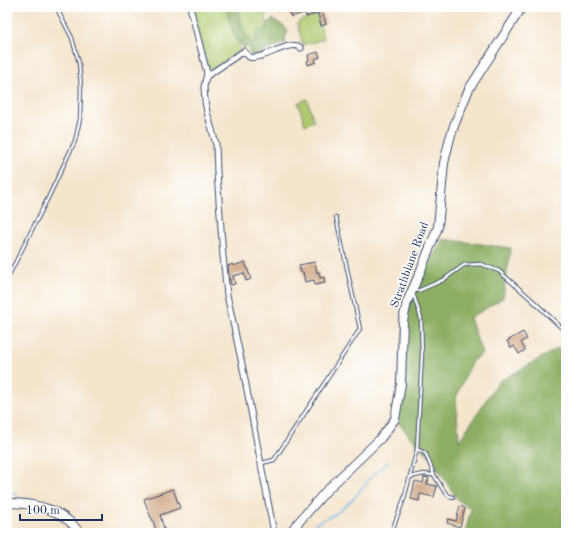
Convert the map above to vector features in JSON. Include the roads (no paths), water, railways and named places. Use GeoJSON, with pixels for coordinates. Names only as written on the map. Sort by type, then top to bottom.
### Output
{"type":"FeatureCollection","features":[{"type":"Feature","properties":{"kind":"main road","name":"Strathblane Road"},"geometry":{"type":"LineString","coordinates":[[290,533],[296,524],[328,490],[381,438],[395,418],[401,384],[404,314],[407,302],[438,227],[444,163],[450,138],[469,89],[522,7]]}},
{"type":"Feature","properties":{"kind":"main road"},"geometry":{"type":"LineString","coordinates":[[7,504],[17,503],[35,506],[55,512],[69,521],[80,533]]}},
{"type":"Feature","properties":{"kind":"street"},"geometry":{"type":"LineString","coordinates":[[190,7],[206,70],[207,76],[204,88],[205,100],[216,144],[222,256],[227,295],[242,364],[274,533]]}},
{"type":"Feature","properties":{"kind":"street"},"geometry":{"type":"LineString","coordinates":[[207,76],[244,51],[249,57],[257,58],[284,47],[297,45],[301,48]]}},
{"type":"Feature","properties":{"kind":"lane"},"geometry":{"type":"LineString","coordinates":[[7,280],[75,141],[80,119],[81,87],[79,63],[72,38],[56,7]]}},
{"type":"Feature","properties":{"kind":"lane"},"geometry":{"type":"LineString","coordinates":[[261,463],[274,460],[360,329],[336,217]]}},
{"type":"Feature","properties":{"kind":"lane"},"geometry":{"type":"LineString","coordinates":[[391,533],[404,499],[417,449],[422,354],[421,318],[413,290],[418,291],[443,280],[464,265],[481,264],[499,271],[566,332]]}},
{"type":"Feature","properties":{"kind":"lane"},"geometry":{"type":"LineString","coordinates":[[417,449],[426,454],[434,475],[444,491],[449,496],[453,497]]}},
{"type":"Feature","properties":{"kind":"lane"},"geometry":{"type":"LineString","coordinates":[[410,477],[424,474],[434,475]]}},
{"type":"Feature","properties":{"kind":"waterway"},"geometry":{"type":"LineString","coordinates":[[310,533],[315,524],[337,513],[354,498],[370,478],[388,462]]}},
{"type":"Feature","properties":{"kind":"waterway"},"geometry":{"type":"LineString","coordinates":[[7,495],[17,494]]}}]}
